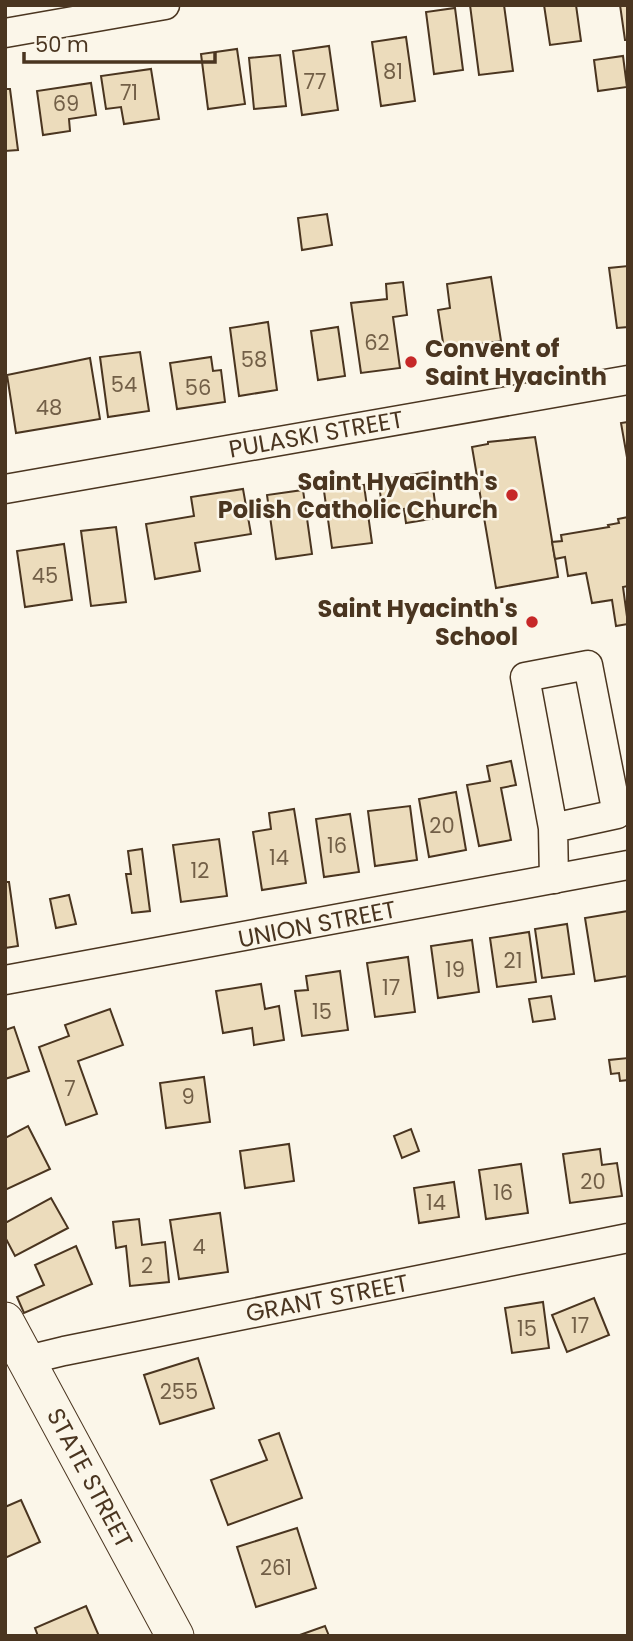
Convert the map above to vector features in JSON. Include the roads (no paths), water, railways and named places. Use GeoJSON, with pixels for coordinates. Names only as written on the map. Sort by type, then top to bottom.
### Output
{"type":"FeatureCollection","features":[{"type":"Feature","properties":{"kind":"main road","name":"STATE STREET"},"geometry":{"type":"LineString","coordinates":[[5,1321],[175,1636]]}},
{"type":"Feature","properties":{"kind":"street"},"geometry":{"type":"LineString","coordinates":[[5,33],[165,5]]}},
{"type":"Feature","properties":{"kind":"street","name":"PULASKI STREET"},"geometry":{"type":"LineString","coordinates":[[5,489],[628,380]]}},
{"type":"Feature","properties":{"kind":"street"},"geometry":{"type":"LineString","coordinates":[[553,828],[617,814],[588,665],[525,677],[553,828],[554,879]]}},
{"type":"Feature","properties":{"kind":"street","name":"UNION STREET"},"geometry":{"type":"LineString","coordinates":[[5,980],[628,865]]}},
{"type":"Feature","properties":{"kind":"street","name":"GRANT STREET"},"geometry":{"type":"LineString","coordinates":[[27,1360],[628,1238]]}},
{"type":"Feature","properties":{"kind":"place","name":"Convent of Saint Hyacinth"},"geometry":{"type":"Point","coordinates":[411,362]}},
{"type":"Feature","properties":{"kind":"place","name":"Saint Hyacinth's Polish Catholic Church"},"geometry":{"type":"Point","coordinates":[512,495]}},
{"type":"Feature","properties":{"kind":"place","name":"Saint Hyacinth's School"},"geometry":{"type":"Point","coordinates":[532,622]}}]}
